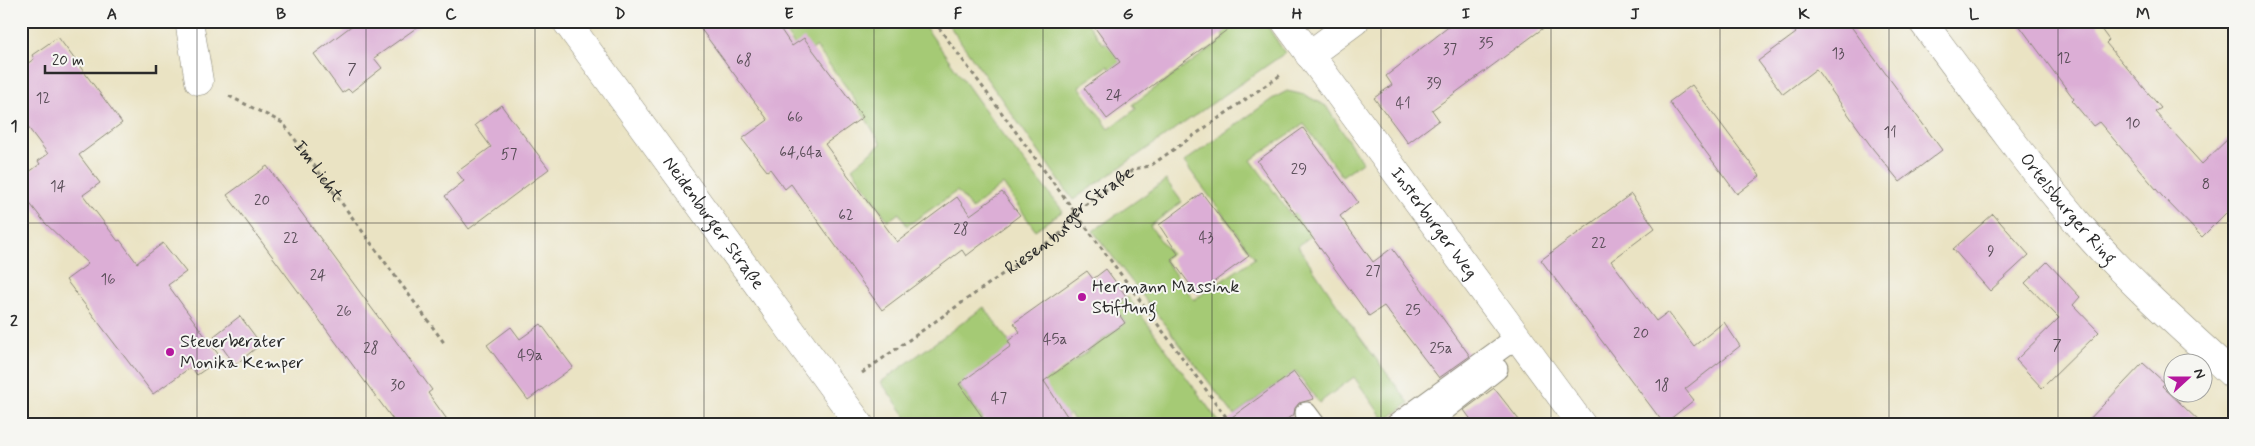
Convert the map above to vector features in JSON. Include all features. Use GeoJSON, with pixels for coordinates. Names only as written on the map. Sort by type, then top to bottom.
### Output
{"type":"FeatureCollection","features":[{"type":"Feature","properties":{"kind":"street"},"geometry":{"type":"LineString","coordinates":[[189,21],[199,81]]}},
{"type":"Feature","properties":{"kind":"street","name":"Neidenburger Straße"},"geometry":{"type":"LineString","coordinates":[[566,21],[860,425]]}},
{"type":"Feature","properties":{"kind":"street","name":"Insterburger Weg"},"geometry":{"type":"LineString","coordinates":[[1285,21],[1582,425]]}},
{"type":"Feature","properties":{"kind":"street"},"geometry":{"type":"LineString","coordinates":[[1309,55],[1355,21]]}},
{"type":"Feature","properties":{"kind":"street","name":"Ortelsburger Ring"},"geometry":{"type":"LineString","coordinates":[[1922,21],[2007,136],[2084,229],[2162,310],[2234,376]]}},
{"type":"Feature","properties":{"kind":"lane"},"geometry":{"type":"LineString","coordinates":[[1396,425],[1521,342]]}},
{"type":"Feature","properties":{"kind":"lane"},"geometry":{"type":"LineString","coordinates":[[1425,425],[1521,342]]}},
{"type":"Feature","properties":{"kind":"path"},"geometry":{"type":"LineString","coordinates":[[934,21],[1232,425]]}},
{"type":"Feature","properties":{"kind":"path","name":"Riesenburger Straße"},"geometry":{"type":"LineString","coordinates":[[835,392],[1061,233],[1074,213],[1134,170],[1150,166],[1309,55]]}},
{"type":"Feature","properties":{"kind":"path","name":"Im Licht"},"geometry":{"type":"LineString","coordinates":[[199,81],[283,123],[445,344]]}},
{"type":"Feature","properties":{"kind":"green space"},"geometry":{"type":"Polygon","coordinates":[[[777,21],[921,21],[1003,135],[1063,211],[1035,230],[1003,184],[972,209],[957,191],[907,226],[899,213],[888,221],[852,168],[881,144],[850,92],[816,47],[803,57],[777,21]]]}},
{"type":"Feature","properties":{"kind":"green space"},"geometry":{"type":"Polygon","coordinates":[[[946,21],[1086,21],[1103,44],[1134,21],[1162,21],[1115,75],[1108,66],[1079,86],[1109,129],[1136,109],[1133,104],[1225,38],[1214,21],[1264,21],[1285,53],[1073,200],[946,21]]]}},
{"type":"Feature","properties":{"kind":"green space"},"geometry":{"type":"Polygon","coordinates":[[[1287,91],[1305,95],[1326,106],[1362,162],[1342,176],[1304,124],[1251,160],[1291,215],[1317,198],[1331,220],[1298,246],[1353,328],[1409,403],[1385,421],[1354,377],[1319,403],[1296,371],[1234,415],[1093,231],[1166,180],[1182,202],[1150,226],[1171,254],[1164,259],[1194,300],[1255,258],[1184,162],[1272,99],[1287,91]]]}},
{"type":"Feature","properties":{"kind":"green space"},"geometry":{"type":"Polygon","coordinates":[[[1128,297],[1221,425],[1077,425],[1070,414],[1066,417],[1029,371],[1039,362],[1052,378],[1125,323],[1114,307],[1128,297]]]}},
{"type":"Feature","properties":{"kind":"green space"},"geometry":{"type":"Polygon","coordinates":[[[984,307],[1012,346],[959,385],[983,419],[976,425],[912,425],[881,382],[984,307]]]}},
{"type":"Feature","properties":{"kind":"building"},"geometry":{"type":"Polygon","coordinates":[[[358,21],[426,21],[374,58],[382,68],[351,92],[348,89],[342,93],[314,54],[358,21]]]}},
{"type":"Feature","properties":{"kind":"building"},"geometry":{"type":"Polygon","coordinates":[[[695,21],[775,21],[792,46],[804,38],[863,117],[825,144],[897,242],[957,197],[970,215],[1002,192],[1020,215],[966,256],[962,250],[882,310],[791,184],[785,189],[770,169],[767,171],[742,139],[768,120],[695,21]]]}},
{"type":"Feature","properties":{"kind":"building"},"geometry":{"type":"Polygon","coordinates":[[[1090,21],[1239,21],[1107,119],[1084,88],[1120,62],[1090,21]]]}},
{"type":"Feature","properties":{"kind":"building"},"geometry":{"type":"Polygon","coordinates":[[[1456,21],[1553,21],[1432,110],[1439,120],[1408,143],[1374,98],[1392,85],[1386,76],[1456,21]]]}},
{"type":"Feature","properties":{"kind":"building"},"geometry":{"type":"Polygon","coordinates":[[[1788,21],[1847,21],[1942,150],[1900,182],[1873,149],[1816,69],[1783,94],[1758,61],[1796,33],[1788,21]]]}},
{"type":"Feature","properties":{"kind":"building"},"geometry":{"type":"Polygon","coordinates":[[[2016,21],[2095,21],[2109,40],[2106,43],[2161,108],[2155,112],[2202,164],[2234,133],[2234,205],[2202,237],[2162,196],[2099,122],[2093,126],[2072,101],[2074,99],[2016,21]]]}},
{"type":"Feature","properties":{"kind":"building"},"geometry":{"type":"Polygon","coordinates":[[[58,37],[122,123],[79,155],[100,183],[83,195],[137,263],[163,243],[186,272],[168,285],[221,358],[197,375],[191,367],[153,394],[66,280],[88,264],[45,223],[21,192],[21,178],[40,164],[38,161],[48,154],[21,118],[21,68],[34,59],[32,55],[58,37]]]}},
{"type":"Feature","properties":{"kind":"building"},"geometry":{"type":"Polygon","coordinates":[[[1692,85],[1760,176],[1737,194],[1669,102],[1692,85]]]}},
{"type":"Feature","properties":{"kind":"building"},"geometry":{"type":"Polygon","coordinates":[[[501,105],[549,169],[469,229],[445,196],[464,181],[457,172],[491,147],[475,125],[501,105]]]}},
{"type":"Feature","properties":{"kind":"building"},"geometry":{"type":"Polygon","coordinates":[[[1303,128],[1358,202],[1340,216],[1373,262],[1392,248],[1470,356],[1439,378],[1384,306],[1369,316],[1257,161],[1303,128]]]}},
{"type":"Feature","properties":{"kind":"building"},"geometry":{"type":"Polygon","coordinates":[[[267,166],[432,390],[428,393],[451,425],[397,425],[227,195],[267,166]]]}},
{"type":"Feature","properties":{"kind":"building"},"geometry":{"type":"Polygon","coordinates":[[[1202,193],[1249,256],[1197,294],[1171,259],[1178,254],[1159,225],[1202,193]]]}},
{"type":"Feature","properties":{"kind":"building"},"geometry":{"type":"Polygon","coordinates":[[[1631,194],[1655,228],[1611,261],[1656,321],[1668,312],[1694,346],[1724,322],[1740,346],[1685,389],[1694,400],[1664,424],[1541,260],[1631,194]]]}},
{"type":"Feature","properties":{"kind":"building"},"geometry":{"type":"Polygon","coordinates":[[[1993,214],[2029,255],[1990,291],[1953,249],[1993,214]]]}},
{"type":"Feature","properties":{"kind":"building"},"geometry":{"type":"Polygon","coordinates":[[[2047,262],[2080,297],[2073,305],[2099,332],[2042,388],[2016,360],[2059,318],[2025,283],[2047,262]]]}},
{"type":"Feature","properties":{"kind":"building"},"geometry":{"type":"Polygon","coordinates":[[[1106,269],[1126,296],[1113,306],[1125,323],[1044,381],[1073,425],[988,425],[959,384],[1011,346],[1008,341],[1020,332],[1014,323],[1087,271],[1093,279],[1106,269]]]}},
{"type":"Feature","properties":{"kind":"building"},"geometry":{"type":"Polygon","coordinates":[[[240,316],[261,344],[235,365],[214,336],[240,316]]]}},
{"type":"Feature","properties":{"kind":"building"},"geometry":{"type":"Polygon","coordinates":[[[541,324],[573,367],[528,400],[487,345],[511,327],[520,339],[541,324]]]}},
{"type":"Feature","properties":{"kind":"building"},"geometry":{"type":"Polygon","coordinates":[[[2143,363],[2162,380],[2162,404],[2181,404],[2203,425],[2084,425],[2143,363]]]}},
{"type":"Feature","properties":{"kind":"building"},"geometry":{"type":"Polygon","coordinates":[[[1294,372],[1314,399],[1299,403],[1295,408],[1294,414],[1279,425],[1221,425],[1294,372]]]}},
{"type":"Feature","properties":{"kind":"building"},"geometry":{"type":"Polygon","coordinates":[[[1494,388],[1523,425],[1475,425],[1464,410],[1494,388]]]}},
{"type":"Feature","properties":{"kind":"place","name":"Hermann Massink Stiftung"},"geometry":{"type":"Point","coordinates":[1082,297]}},
{"type":"Feature","properties":{"kind":"place","name":"Steuerberater Monika Kemper"},"geometry":{"type":"Point","coordinates":[170,352]}}]}
